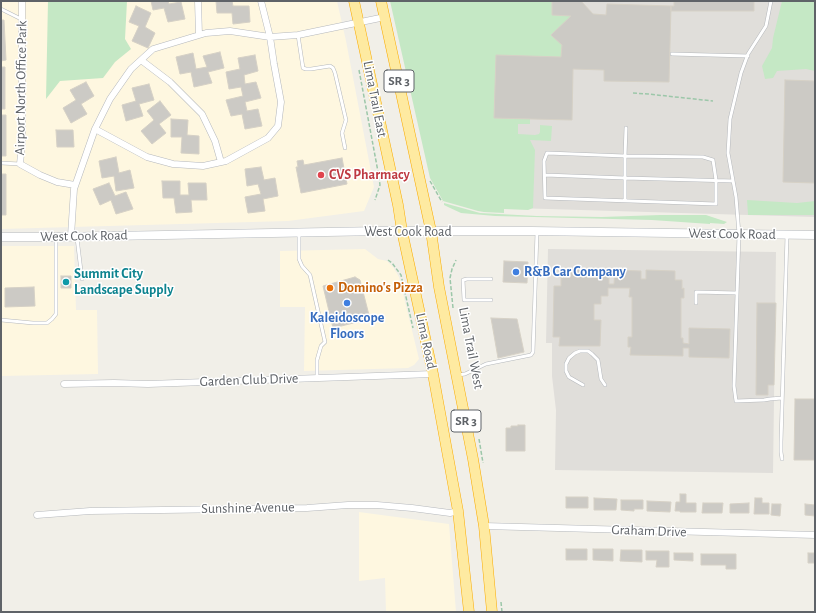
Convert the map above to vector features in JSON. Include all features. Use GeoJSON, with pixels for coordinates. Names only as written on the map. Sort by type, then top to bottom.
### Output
{"type":"FeatureCollection","features":[{"type":"Feature","properties":{"kind":"highway","name":"Lima Road"},"geometry":{"type":"LineString","coordinates":[[354,1],[433,374],[458,511],[469,612]]}},
{"type":"Feature","properties":{"kind":"highway","name":"Lima Road"},"geometry":{"type":"LineString","coordinates":[[381,1],[431,231],[439,287],[473,459],[484,526],[492,612]]}},
{"type":"Feature","properties":{"kind":"main road","name":"West Cook Road"},"geometry":{"type":"LineString","coordinates":[[1,237],[402,231],[815,236]]}},
{"type":"Feature","properties":{"kind":"street","name":"Airport North Office Park"},"geometry":{"type":"LineString","coordinates":[[22,1],[22,143],[20,164],[40,176],[56,182],[75,185]]}},
{"type":"Feature","properties":{"kind":"street"},"geometry":{"type":"LineString","coordinates":[[198,1],[199,35]]}},
{"type":"Feature","properties":{"kind":"street"},"geometry":{"type":"LineString","coordinates":[[95,129],[152,160],[173,164],[203,166],[226,161],[268,138],[278,126],[281,102],[270,37],[261,1]]}},
{"type":"Feature","properties":{"kind":"street"},"geometry":{"type":"LineString","coordinates":[[74,236],[74,189],[95,129],[110,99],[131,69],[153,49],[206,33],[230,31],[270,37],[298,35],[385,17]]}},
{"type":"Feature","properties":{"kind":"street"},"geometry":{"type":"LineString","coordinates":[[141,60],[170,82],[202,114],[215,141],[221,162]]}},
{"type":"Feature","properties":{"kind":"street","name":"Garden Club Drive"},"geometry":{"type":"LineString","coordinates":[[64,384],[148,384],[433,374]]}},
{"type":"Feature","properties":{"kind":"street","name":"Sunshine Avenue"},"geometry":{"type":"LineString","coordinates":[[37,515],[90,511],[307,508],[348,505],[377,505],[450,513],[458,511]]}},
{"type":"Feature","properties":{"kind":"street","name":"Graham Drive"},"geometry":{"type":"LineString","coordinates":[[484,526],[815,535]]}},
{"type":"Feature","properties":{"kind":"lane"},"geometry":{"type":"LineString","coordinates":[[771,1],[766,26],[748,56],[741,74],[730,119],[728,153],[734,181],[739,234],[734,386],[736,401],[782,398]]}},
{"type":"Feature","properties":{"kind":"lane"},"geometry":{"type":"LineString","coordinates":[[1,9],[22,19]]}},
{"type":"Feature","properties":{"kind":"lane"},"geometry":{"type":"LineString","coordinates":[[298,35],[304,68],[311,69],[330,66],[333,68],[346,120],[342,133],[345,148]]}},
{"type":"Feature","properties":{"kind":"lane"},"geometry":{"type":"LineString","coordinates":[[672,54],[748,56]]}},
{"type":"Feature","properties":{"kind":"lane"},"geometry":{"type":"LineString","coordinates":[[625,201],[626,128]]}},
{"type":"Feature","properties":{"kind":"lane"},"geometry":{"type":"LineString","coordinates":[[547,153],[625,156],[703,157],[713,160],[716,180],[716,204],[545,198],[544,160],[547,153]]}},
{"type":"Feature","properties":{"kind":"lane"},"geometry":{"type":"LineString","coordinates":[[1,163],[20,164]]}},
{"type":"Feature","properties":{"kind":"lane"},"geometry":{"type":"LineString","coordinates":[[544,175],[734,181]]}},
{"type":"Feature","properties":{"kind":"lane"},"geometry":{"type":"LineString","coordinates":[[299,232],[299,259],[302,266],[310,275],[325,342],[321,346],[317,360],[317,378]]}},
{"type":"Feature","properties":{"kind":"lane"},"geometry":{"type":"LineString","coordinates":[[456,376],[465,374],[486,364],[531,355],[533,352],[537,232]]}},
{"type":"Feature","properties":{"kind":"lane"},"geometry":{"type":"LineString","coordinates":[[782,459],[781,442],[787,235]]}},
{"type":"Feature","properties":{"kind":"lane"},"geometry":{"type":"LineString","coordinates":[[74,236],[82,279]]}},
{"type":"Feature","properties":{"kind":"lane"},"geometry":{"type":"LineString","coordinates":[[1,320],[33,323],[47,322],[56,314],[56,237]]}},
{"type":"Feature","properties":{"kind":"lane"},"geometry":{"type":"LineString","coordinates":[[491,279],[463,280],[464,300],[491,300]]}},
{"type":"Feature","properties":{"kind":"lane"},"geometry":{"type":"LineString","coordinates":[[696,303],[696,292],[737,293]]}},
{"type":"Feature","properties":{"kind":"lane"},"geometry":{"type":"LineString","coordinates":[[583,385],[568,377],[566,371],[568,358],[580,351],[588,351],[598,360],[601,379],[605,385]]}},
{"type":"Feature","properties":{"kind":"path","name":"Lima Trail East"},"geometry":{"type":"LineString","coordinates":[[359,67],[380,177],[380,185],[375,200]]}},
{"type":"Feature","properties":{"kind":"path"},"geometry":{"type":"LineString","coordinates":[[633,93],[713,101]]}},
{"type":"Feature","properties":{"kind":"path"},"geometry":{"type":"LineString","coordinates":[[388,260],[401,275],[414,329]]}},
{"type":"Feature","properties":{"kind":"path","name":"Lima Trail West"},"geometry":{"type":"LineString","coordinates":[[453,314],[450,278],[456,260]]}},
{"type":"Feature","properties":{"kind":"path"},"geometry":{"type":"LineString","coordinates":[[478,434],[483,465]]}},
{"type":"Feature","properties":{"kind":"shaded area"},"geometry":{"type":"Polygon","coordinates":[[[1,1],[337,1],[374,187],[364,211],[288,221],[1,229],[1,1]]]}},
{"type":"Feature","properties":{"kind":"shaded area"},"geometry":{"type":"Polygon","coordinates":[[[396,1],[815,1],[815,217],[481,207],[396,1]]]}},
{"type":"Feature","properties":{"kind":"shaded area"},"geometry":{"type":"Polygon","coordinates":[[[1,246],[74,246],[76,310],[97,310],[98,374],[1,376],[1,246]]]}},
{"type":"Feature","properties":{"kind":"shaded area"},"geometry":{"type":"Polygon","coordinates":[[[365,249],[378,259],[387,261],[399,277],[419,359],[414,365],[408,368],[304,371],[305,307],[280,307],[280,251],[365,249]]]}},
{"type":"Feature","properties":{"kind":"shaded area"},"geometry":{"type":"Polygon","coordinates":[[[548,249],[776,252],[773,473],[555,470],[556,410],[552,376],[552,343],[546,343],[548,249]]]}},
{"type":"Feature","properties":{"kind":"shaded area"},"geometry":{"type":"Polygon","coordinates":[[[359,512],[449,524],[456,612],[386,612],[385,578],[359,581],[359,512]]]}},
{"type":"Feature","properties":{"kind":"green space"},"geometry":{"type":"Polygon","coordinates":[[[48,1],[127,1],[125,39],[131,49],[115,62],[103,78],[60,81],[46,99],[48,1]]]}},
{"type":"Feature","properties":{"kind":"green space"},"geometry":{"type":"Polygon","coordinates":[[[390,1],[552,1],[552,15],[571,16],[551,35],[562,45],[561,57],[496,55],[494,118],[530,119],[530,124],[518,124],[518,134],[535,135],[539,134],[540,132],[540,125],[552,126],[551,141],[530,140],[535,150],[533,208],[528,210],[504,209],[504,213],[484,212],[443,201],[430,178],[390,1]]]}},
{"type":"Feature","properties":{"kind":"green space"},"geometry":{"type":"Polygon","coordinates":[[[782,1],[815,1],[815,71],[806,69],[777,71],[773,78],[765,79],[762,66],[772,48],[782,1]]]}},
{"type":"Feature","properties":{"kind":"green space"},"geometry":{"type":"Polygon","coordinates":[[[747,200],[797,203],[815,201],[815,215],[748,215],[747,200]]]}},
{"type":"Feature","properties":{"kind":"green space"},"geometry":{"type":"Polygon","coordinates":[[[444,203],[480,213],[602,217],[706,215],[727,222],[724,224],[710,224],[652,220],[495,216],[461,213],[444,205],[444,203]]]}},
{"type":"Feature","properties":{"kind":"building"},"geometry":{"type":"Polygon","coordinates":[[[151,1],[168,1],[169,4],[181,2],[185,19],[168,22],[164,8],[153,10],[151,1]]]}},
{"type":"Feature","properties":{"kind":"building"},"geometry":{"type":"Polygon","coordinates":[[[216,1],[232,1],[233,6],[249,6],[250,22],[233,24],[232,13],[217,13],[216,1]]]}},
{"type":"Feature","properties":{"kind":"building"},"geometry":{"type":"Polygon","coordinates":[[[552,1],[581,1],[593,14],[606,15],[607,4],[671,6],[669,82],[604,81],[604,70],[573,69],[572,120],[494,118],[496,55],[561,57],[562,45],[551,35],[571,16],[552,15],[552,1]]]}},
{"type":"Feature","properties":{"kind":"building"},"geometry":{"type":"Polygon","coordinates":[[[674,1],[754,1],[754,11],[671,11],[671,6],[674,6],[674,1]]]}},
{"type":"Feature","properties":{"kind":"building"},"geometry":{"type":"Polygon","coordinates":[[[136,6],[151,13],[145,27],[155,33],[148,48],[132,41],[139,26],[129,22],[136,6]]]}},
{"type":"Feature","properties":{"kind":"building"},"geometry":{"type":"Polygon","coordinates":[[[1,20],[4,20],[6,60],[1,61],[1,20]]]}},
{"type":"Feature","properties":{"kind":"building"},"geometry":{"type":"Polygon","coordinates":[[[220,52],[224,68],[208,72],[212,83],[194,87],[191,72],[180,74],[176,57],[193,53],[196,69],[207,67],[203,56],[220,52]]]}},
{"type":"Feature","properties":{"kind":"building"},"geometry":{"type":"Polygon","coordinates":[[[255,55],[258,71],[244,75],[245,84],[256,82],[261,98],[245,102],[247,111],[258,109],[262,126],[245,129],[242,114],[231,116],[226,100],[243,96],[241,87],[229,89],[226,72],[240,69],[238,58],[255,55]]]}},
{"type":"Feature","properties":{"kind":"building"},"geometry":{"type":"Polygon","coordinates":[[[1,67],[5,67],[5,109],[1,109],[1,67]]]}},
{"type":"Feature","properties":{"kind":"building"},"geometry":{"type":"Polygon","coordinates":[[[785,80],[815,81],[815,183],[783,182],[785,80]]]}},
{"type":"Feature","properties":{"kind":"building"},"geometry":{"type":"Polygon","coordinates":[[[86,82],[94,96],[81,104],[87,114],[71,123],[63,108],[76,100],[70,90],[86,82]]]}},
{"type":"Feature","properties":{"kind":"building"},"geometry":{"type":"Polygon","coordinates":[[[149,84],[154,100],[139,104],[143,116],[126,121],[122,105],[136,101],[132,88],[149,84]]]}},
{"type":"Feature","properties":{"kind":"building"},"geometry":{"type":"Polygon","coordinates":[[[160,101],[171,115],[159,124],[166,133],[152,144],[141,131],[154,120],[147,111],[160,101]]]}},
{"type":"Feature","properties":{"kind":"building"},"geometry":{"type":"Polygon","coordinates":[[[1,115],[6,115],[6,156],[1,156],[1,115]]]}},
{"type":"Feature","properties":{"kind":"building"},"geometry":{"type":"Polygon","coordinates":[[[171,119],[188,120],[187,135],[199,136],[199,154],[181,153],[182,137],[171,137],[171,119]]]}},
{"type":"Feature","properties":{"kind":"building"},"geometry":{"type":"Polygon","coordinates":[[[56,130],[73,130],[74,147],[57,147],[56,130]]]}},
{"type":"Feature","properties":{"kind":"building"},"geometry":{"type":"Polygon","coordinates":[[[116,157],[119,173],[130,170],[134,188],[116,191],[114,176],[102,178],[99,161],[116,157]]]}},
{"type":"Feature","properties":{"kind":"building","name":"CVS Pharmacy"},"geometry":{"type":"Polygon","coordinates":[[[342,158],[347,184],[301,193],[296,167],[298,167],[297,161],[303,160],[304,165],[342,158]]]}},
{"type":"Feature","properties":{"kind":"building"},"geometry":{"type":"Polygon","coordinates":[[[261,167],[264,180],[275,178],[278,196],[263,199],[265,211],[248,213],[245,197],[261,194],[258,184],[247,186],[245,169],[261,167]]]}},
{"type":"Feature","properties":{"kind":"building"},"geometry":{"type":"Polygon","coordinates":[[[1,174],[6,174],[6,215],[1,215],[1,174]]]}},
{"type":"Feature","properties":{"kind":"building"},"geometry":{"type":"Polygon","coordinates":[[[162,181],[180,181],[180,195],[189,195],[188,183],[206,183],[207,200],[191,200],[192,212],[176,213],[174,198],[163,198],[162,181]]]}},
{"type":"Feature","properties":{"kind":"building"},"geometry":{"type":"Polygon","coordinates":[[[109,183],[115,196],[126,192],[133,209],[116,214],[111,200],[100,205],[93,189],[109,183]]]}},
{"type":"Feature","properties":{"kind":"building","name":"R&B Car Company"},"geometry":{"type":"Polygon","coordinates":[[[504,261],[528,262],[527,283],[503,282],[504,261]]]}},
{"type":"Feature","properties":{"kind":"building"},"geometry":{"type":"Polygon","coordinates":[[[568,269],[584,269],[584,271],[586,271],[586,269],[609,270],[609,284],[614,284],[615,270],[641,271],[641,279],[646,279],[646,270],[675,271],[675,280],[682,280],[682,289],[684,288],[684,298],[681,298],[681,338],[683,338],[683,343],[689,344],[689,328],[730,329],[729,358],[689,357],[689,348],[683,348],[683,356],[630,355],[631,347],[628,347],[628,337],[632,337],[632,297],[629,297],[630,288],[608,288],[608,296],[601,296],[601,304],[594,304],[594,320],[601,320],[600,346],[559,346],[560,337],[553,337],[554,286],[561,286],[561,277],[568,277],[568,269]]]}},
{"type":"Feature","properties":{"kind":"building","name":"Summit City Landscape Supply"},"geometry":{"type":"Polygon","coordinates":[[[61,276],[71,276],[71,288],[61,288],[61,276]]]}},
{"type":"Feature","properties":{"kind":"building","name":"Kaleidoscope Floors"},"geometry":{"type":"Polygon","coordinates":[[[355,277],[360,280],[370,319],[333,328],[323,286],[355,277]]]}},
{"type":"Feature","properties":{"kind":"building"},"geometry":{"type":"Polygon","coordinates":[[[34,287],[35,306],[5,307],[5,288],[34,287]]]}},
{"type":"Feature","properties":{"kind":"building"},"geometry":{"type":"Polygon","coordinates":[[[757,303],[776,303],[774,385],[768,385],[768,395],[756,395],[757,303]]]}},
{"type":"Feature","properties":{"kind":"building"},"geometry":{"type":"Polygon","coordinates":[[[491,318],[517,319],[524,352],[498,358],[491,318]]]}},
{"type":"Feature","properties":{"kind":"building"},"geometry":{"type":"Polygon","coordinates":[[[795,399],[815,399],[815,460],[794,460],[795,399]]]}},
{"type":"Feature","properties":{"kind":"building"},"geometry":{"type":"Polygon","coordinates":[[[525,425],[525,451],[506,451],[506,428],[511,428],[511,426],[525,425]]]}},
{"type":"Feature","properties":{"kind":"building"},"geometry":{"type":"Polygon","coordinates":[[[680,494],[686,494],[686,503],[696,503],[696,512],[675,511],[676,502],[680,502],[680,494]]]}},
{"type":"Feature","properties":{"kind":"building"},"geometry":{"type":"Polygon","coordinates":[[[566,497],[588,497],[588,508],[566,508],[566,497]]]}},
{"type":"Feature","properties":{"kind":"building"},"geometry":{"type":"Polygon","coordinates":[[[594,498],[617,499],[616,510],[594,510],[594,498]]]}},
{"type":"Feature","properties":{"kind":"building"},"geometry":{"type":"Polygon","coordinates":[[[755,498],[762,498],[762,503],[769,503],[769,514],[754,514],[755,498]]]}},
{"type":"Feature","properties":{"kind":"building"},"geometry":{"type":"Polygon","coordinates":[[[621,500],[643,500],[643,509],[634,509],[634,511],[621,510],[621,500]]]}},
{"type":"Feature","properties":{"kind":"building"},"geometry":{"type":"Polygon","coordinates":[[[647,501],[671,502],[670,512],[647,511],[647,501]]]}},
{"type":"Feature","properties":{"kind":"building"},"geometry":{"type":"Polygon","coordinates":[[[703,503],[723,503],[722,513],[702,513],[703,503]]]}},
{"type":"Feature","properties":{"kind":"building"},"geometry":{"type":"Polygon","coordinates":[[[749,503],[749,513],[730,513],[730,504],[749,503]]]}},
{"type":"Feature","properties":{"kind":"building"},"geometry":{"type":"Polygon","coordinates":[[[772,504],[781,504],[780,516],[771,515],[772,504]]]}},
{"type":"Feature","properties":{"kind":"building"},"geometry":{"type":"Polygon","coordinates":[[[805,504],[815,505],[815,516],[805,515],[805,504]]]}},
{"type":"Feature","properties":{"kind":"building"},"geometry":{"type":"Polygon","coordinates":[[[566,549],[587,549],[587,560],[566,560],[566,549]]]}},
{"type":"Feature","properties":{"kind":"building"},"geometry":{"type":"Polygon","coordinates":[[[593,549],[613,549],[613,561],[593,560],[593,549]]]}},
{"type":"Feature","properties":{"kind":"building"},"geometry":{"type":"Polygon","coordinates":[[[621,550],[642,550],[642,562],[620,561],[621,550]]]}},
{"type":"Feature","properties":{"kind":"building"},"geometry":{"type":"Polygon","coordinates":[[[646,551],[669,551],[669,567],[656,567],[657,560],[646,560],[646,551]]]}},
{"type":"Feature","properties":{"kind":"building"},"geometry":{"type":"Polygon","coordinates":[[[674,553],[693,553],[693,561],[674,560],[674,553]]]}},
{"type":"Feature","properties":{"kind":"building"},"geometry":{"type":"Polygon","coordinates":[[[808,553],[815,553],[815,563],[808,563],[808,553]]]}},
{"type":"Feature","properties":{"kind":"building"},"geometry":{"type":"Polygon","coordinates":[[[701,554],[736,554],[736,569],[726,569],[726,565],[701,565],[701,554]]]}},
{"type":"Feature","properties":{"kind":"place","name":"CVS Pharmacy"},"geometry":{"type":"Point","coordinates":[321,175]}},
{"type":"Feature","properties":{"kind":"place","name":"R&B Car Company"},"geometry":{"type":"Point","coordinates":[516,272]}},
{"type":"Feature","properties":{"kind":"place","name":"Summit City Landscape Supply"},"geometry":{"type":"Point","coordinates":[66,282]}},
{"type":"Feature","properties":{"kind":"place","name":"Domino's Pizza"},"geometry":{"type":"Point","coordinates":[330,288]}},
{"type":"Feature","properties":{"kind":"place","name":"Kaleidoscope Floors"},"geometry":{"type":"Point","coordinates":[347,303]}}]}
